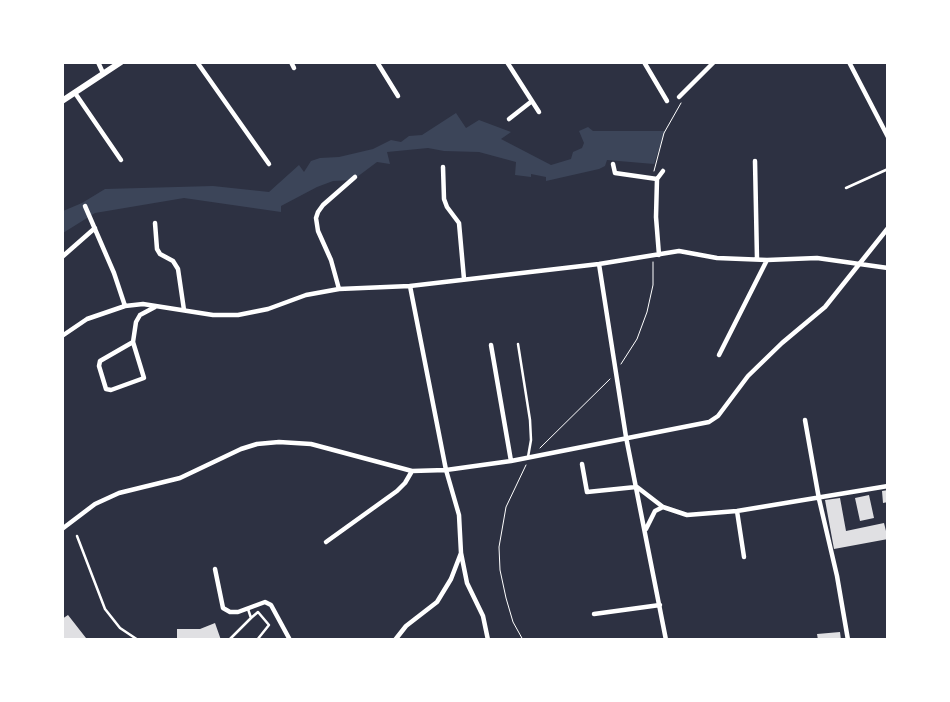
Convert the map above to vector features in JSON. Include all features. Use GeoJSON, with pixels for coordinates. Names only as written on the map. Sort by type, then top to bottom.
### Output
{"type":"FeatureCollection","features":[{"type":"Feature","properties":{"kind":"main road"},"geometry":{"type":"LineString","coordinates":[[62,101],[121,62]]}},
{"type":"Feature","properties":{"kind":"street"},"geometry":{"type":"LineString","coordinates":[[98,62],[103,73]]}},
{"type":"Feature","properties":{"kind":"street"},"geometry":{"type":"LineString","coordinates":[[197,62],[269,164]]}},
{"type":"Feature","properties":{"kind":"street"},"geometry":{"type":"LineString","coordinates":[[290,62],[294,68]]}},
{"type":"Feature","properties":{"kind":"street"},"geometry":{"type":"LineString","coordinates":[[377,62],[398,96]]}},
{"type":"Feature","properties":{"kind":"street"},"geometry":{"type":"LineString","coordinates":[[507,62],[539,112]]}},
{"type":"Feature","properties":{"kind":"street"},"geometry":{"type":"LineString","coordinates":[[644,62],[667,101]]}},
{"type":"Feature","properties":{"kind":"street"},"geometry":{"type":"LineString","coordinates":[[681,99],[714,62]]}},
{"type":"Feature","properties":{"kind":"street"},"geometry":{"type":"LineString","coordinates":[[849,62],[888,137]]}},
{"type":"Feature","properties":{"kind":"street"},"geometry":{"type":"LineString","coordinates":[[75,93],[121,160]]}},
{"type":"Feature","properties":{"kind":"street"},"geometry":{"type":"LineString","coordinates":[[509,118],[532,101]]}},
{"type":"Feature","properties":{"kind":"street"},"geometry":{"type":"LineString","coordinates":[[755,161],[758,260]]}},
{"type":"Feature","properties":{"kind":"street"},"geometry":{"type":"LineString","coordinates":[[613,164],[615,173],[657,180]]}},
{"type":"Feature","properties":{"kind":"street"},"geometry":{"type":"LineString","coordinates":[[443,167],[444,199],[459,223],[464,279]]}},
{"type":"Feature","properties":{"kind":"street"},"geometry":{"type":"LineString","coordinates":[[659,255],[656,217],[657,180],[663,171]]}},
{"type":"Feature","properties":{"kind":"street"},"geometry":{"type":"LineString","coordinates":[[339,289],[331,260],[318,231],[316,218],[323,205],[355,177]]}},
{"type":"Feature","properties":{"kind":"street"},"geometry":{"type":"LineString","coordinates":[[85,206],[125,306]]}},
{"type":"Feature","properties":{"kind":"street"},"geometry":{"type":"LineString","coordinates":[[155,224],[157,249],[160,254],[173,261],[178,269],[184,310]]}},
{"type":"Feature","properties":{"kind":"street"},"geometry":{"type":"LineString","coordinates":[[62,257],[95,228]]}},
{"type":"Feature","properties":{"kind":"street"},"geometry":{"type":"LineString","coordinates":[[62,529],[95,504],[119,493],[180,478],[241,449],[257,444],[279,442],[311,444],[412,471],[446,470],[528,460],[626,437],[697,426],[709,422],[718,416],[748,376],[782,343],[825,307],[888,228]]}},
{"type":"Feature","properties":{"kind":"street"},"geometry":{"type":"LineString","coordinates":[[62,336],[87,319],[125,306],[143,304],[213,315],[238,315],[268,309],[306,295],[339,289],[410,286],[599,264],[679,251],[717,258],[758,260],[817,258],[860,262],[888,268]]}},
{"type":"Feature","properties":{"kind":"street"},"geometry":{"type":"LineString","coordinates":[[719,355],[767,260]]}},
{"type":"Feature","properties":{"kind":"street"},"geometry":{"type":"LineString","coordinates":[[599,264],[626,437],[646,530],[666,640]]}},
{"type":"Feature","properties":{"kind":"street"},"geometry":{"type":"LineString","coordinates":[[410,286],[446,470],[459,515],[461,553],[467,583],[483,616],[488,640]]}},
{"type":"Feature","properties":{"kind":"street"},"geometry":{"type":"LineString","coordinates":[[133,342],[100,362],[99,366],[106,389],[111,390],[144,378],[133,342],[136,322],[140,315],[156,306]]}},
{"type":"Feature","properties":{"kind":"street"},"geometry":{"type":"LineString","coordinates":[[491,345],[511,461]]}},
{"type":"Feature","properties":{"kind":"street"},"geometry":{"type":"LineString","coordinates":[[804,420],[819,499],[837,576],[848,640]]}},
{"type":"Feature","properties":{"kind":"street"},"geometry":{"type":"LineString","coordinates":[[582,464],[587,492],[636,487],[663,507],[687,515],[737,512],[888,486]]}},
{"type":"Feature","properties":{"kind":"street"},"geometry":{"type":"LineString","coordinates":[[326,542],[397,491],[405,483],[412,471]]}},
{"type":"Feature","properties":{"kind":"street"},"geometry":{"type":"LineString","coordinates":[[646,530],[655,511],[663,507]]}},
{"type":"Feature","properties":{"kind":"street"},"geometry":{"type":"LineString","coordinates":[[737,512],[744,557]]}},
{"type":"Feature","properties":{"kind":"street"},"geometry":{"type":"LineString","coordinates":[[395,640],[406,626],[437,602],[451,579],[461,553]]}},
{"type":"Feature","properties":{"kind":"street"},"geometry":{"type":"LineString","coordinates":[[215,569],[223,608],[230,612],[238,612],[265,602],[271,605],[290,640]]}},
{"type":"Feature","properties":{"kind":"street"},"geometry":{"type":"LineString","coordinates":[[594,614],[660,604]]}},
{"type":"Feature","properties":{"kind":"lane"},"geometry":{"type":"LineString","coordinates":[[846,188],[888,169]]}},
{"type":"Feature","properties":{"kind":"lane"},"geometry":{"type":"LineString","coordinates":[[518,344],[530,420],[531,440],[528,460]]}},
{"type":"Feature","properties":{"kind":"lane"},"geometry":{"type":"LineString","coordinates":[[77,536],[105,609],[120,628],[138,640]]}},
{"type":"Feature","properties":{"kind":"lane"},"geometry":{"type":"LineString","coordinates":[[248,608],[251,618]]}},
{"type":"Feature","properties":{"kind":"lane"},"geometry":{"type":"LineString","coordinates":[[229,640],[258,612],[269,625],[257,640]]}},
{"type":"Feature","properties":{"kind":"path"},"geometry":{"type":"LineString","coordinates":[[654,175],[664,133],[681,99]]}},
{"type":"Feature","properties":{"kind":"path"},"geometry":{"type":"LineString","coordinates":[[619,367],[637,339],[647,312],[653,285],[654,261]]}},
{"type":"Feature","properties":{"kind":"path"},"geometry":{"type":"LineString","coordinates":[[537,451],[612,376]]}},
{"type":"Feature","properties":{"kind":"path"},"geometry":{"type":"LineString","coordinates":[[523,640],[513,622],[507,604],[501,576],[500,547],[506,507],[528,460]]}},
{"type":"Feature","properties":{"kind":"shaded area"},"geometry":{"type":"Polygon","coordinates":[[[456,113],[466,128],[479,120],[511,132],[501,139],[551,165],[571,159],[573,152],[582,148],[584,143],[579,131],[588,127],[593,131],[665,131],[654,164],[607,160],[605,166],[599,169],[546,181],[546,177],[531,174],[531,177],[515,175],[516,162],[479,152],[444,151],[428,148],[387,152],[390,164],[377,162],[353,180],[333,181],[317,187],[281,206],[281,212],[184,198],[95,213],[63,233],[63,211],[82,203],[105,189],[213,186],[269,192],[299,165],[304,172],[311,161],[320,158],[339,157],[373,149],[391,140],[401,142],[409,136],[422,135],[456,113]]]}},
{"type":"Feature","properties":{"kind":"building"},"geometry":{"type":"Polygon","coordinates":[[[888,490],[888,502],[883,503],[882,491],[888,490]]]}},
{"type":"Feature","properties":{"kind":"building"},"geometry":{"type":"Polygon","coordinates":[[[869,495],[874,518],[860,521],[855,498],[869,495]]]}},
{"type":"Feature","properties":{"kind":"building"},"geometry":{"type":"Polygon","coordinates":[[[840,498],[846,531],[884,523],[888,539],[834,549],[825,500],[840,498]]]}},
{"type":"Feature","properties":{"kind":"building"},"geometry":{"type":"Polygon","coordinates":[[[68,615],[86,638],[83,640],[62,640],[62,619],[68,615]]]}},
{"type":"Feature","properties":{"kind":"building"},"geometry":{"type":"Polygon","coordinates":[[[215,623],[221,640],[177,639],[177,629],[200,629],[215,623]]]}},
{"type":"Feature","properties":{"kind":"building"},"geometry":{"type":"Polygon","coordinates":[[[840,632],[841,640],[818,640],[817,634],[840,632]]]}}]}
